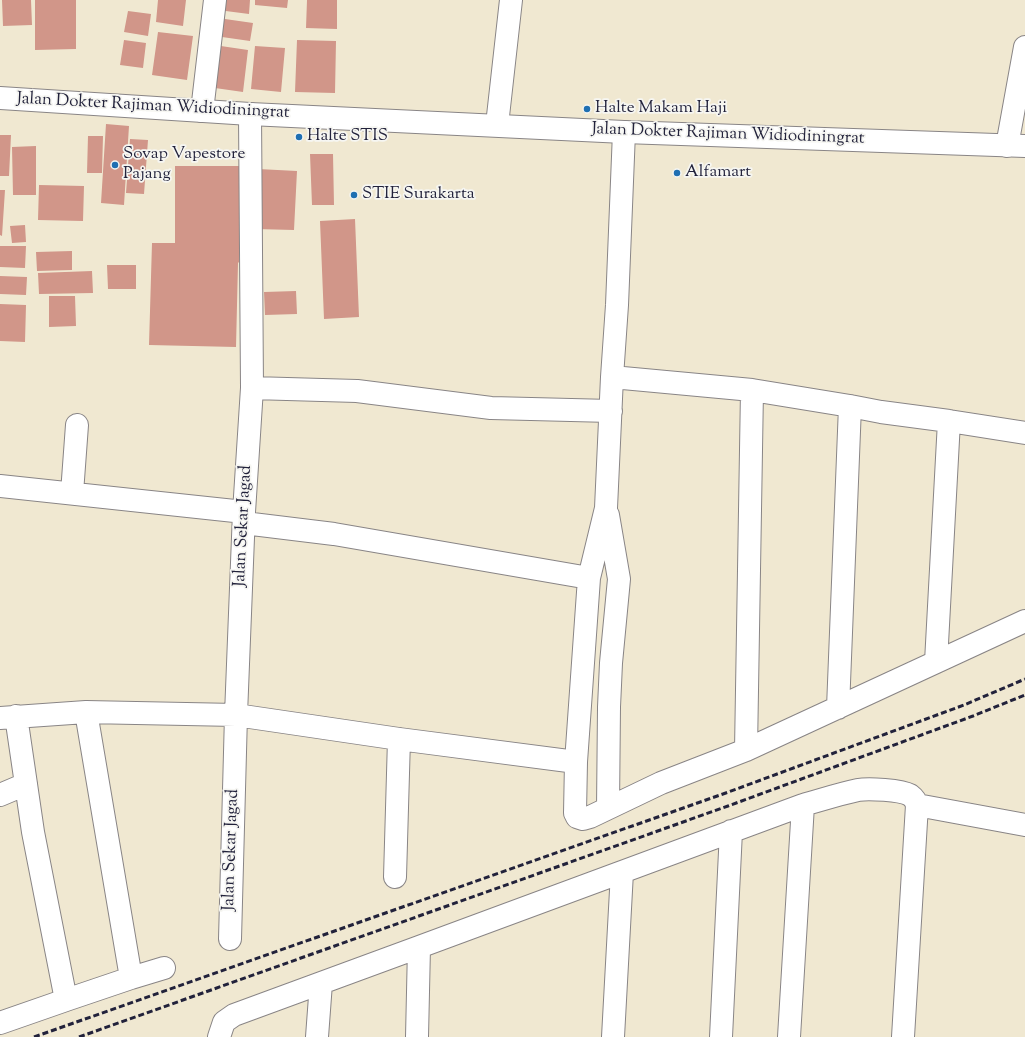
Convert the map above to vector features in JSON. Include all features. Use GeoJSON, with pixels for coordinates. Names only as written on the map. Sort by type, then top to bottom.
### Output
{"type":"FeatureCollection","features":[{"type":"Feature","properties":{"kind":"street"},"geometry":{"type":"LineString","coordinates":[[202,111],[215,0]]}},
{"type":"Feature","properties":{"kind":"street"},"geometry":{"type":"LineString","coordinates":[[497,125],[511,0]]}},
{"type":"Feature","properties":{"kind":"street"},"geometry":{"type":"LineString","coordinates":[[1016,146],[1025,47]]}},
{"type":"Feature","properties":{"kind":"street","name":"Jalan Dokter Rajiman Widiodiningrat"},"geometry":{"type":"LineString","coordinates":[[0,98],[250,114],[624,132],[1016,146]]}},
{"type":"Feature","properties":{"kind":"street","name":"Jalan Sekar Jagad"},"geometry":{"type":"LineString","coordinates":[[230,939],[236,715],[244,517],[252,388],[250,114]]}},
{"type":"Feature","properties":{"kind":"street"},"geometry":{"type":"LineString","coordinates":[[624,132],[617,305],[606,508],[589,578],[576,762],[575,813],[577,817],[583,819],[590,817],[661,783],[746,750],[1025,621]]}},
{"type":"Feature","properties":{"kind":"street"},"geometry":{"type":"LineString","coordinates":[[612,378],[752,390],[881,412],[1025,433]]}},
{"type":"Feature","properties":{"kind":"street"},"geometry":{"type":"LineString","coordinates":[[252,388],[357,391],[491,408],[611,411]]}},
{"type":"Feature","properties":{"kind":"street"},"geometry":{"type":"LineString","coordinates":[[746,750],[752,390]]}},
{"type":"Feature","properties":{"kind":"street"},"geometry":{"type":"LineString","coordinates":[[838,708],[850,406]]}},
{"type":"Feature","properties":{"kind":"street"},"geometry":{"type":"LineString","coordinates":[[936,662],[949,421]]}},
{"type":"Feature","properties":{"kind":"street"},"geometry":{"type":"LineString","coordinates":[[72,494],[77,425]]}},
{"type":"Feature","properties":{"kind":"street"},"geometry":{"type":"LineString","coordinates":[[0,486],[244,517],[589,578]]}},
{"type":"Feature","properties":{"kind":"street"},"geometry":{"type":"LineString","coordinates":[[606,508],[619,579],[609,707],[608,808]]}},
{"type":"Feature","properties":{"kind":"street"},"geometry":{"type":"LineString","coordinates":[[66,1000],[33,832],[26,784],[8,717],[86,712],[236,715],[399,739],[576,762]]}},
{"type":"Feature","properties":{"kind":"street"},"geometry":{"type":"LineString","coordinates":[[86,712],[131,978]]}},
{"type":"Feature","properties":{"kind":"street"},"geometry":{"type":"LineString","coordinates":[[395,877],[399,739]]}},
{"type":"Feature","properties":{"kind":"street"},"geometry":{"type":"LineString","coordinates":[[0,795],[26,784]]}},
{"type":"Feature","properties":{"kind":"street"},"geometry":{"type":"LineString","coordinates":[[220,1037],[224,1022],[228,1018],[803,805],[858,790],[870,789],[905,793],[915,800],[917,805],[903,1037]]}},
{"type":"Feature","properties":{"kind":"street"},"geometry":{"type":"LineString","coordinates":[[789,1037],[803,805]]}},
{"type":"Feature","properties":{"kind":"street"},"geometry":{"type":"LineString","coordinates":[[917,805],[1025,825]]}},
{"type":"Feature","properties":{"kind":"street"},"geometry":{"type":"LineString","coordinates":[[721,1037],[731,831]]}},
{"type":"Feature","properties":{"kind":"street"},"geometry":{"type":"LineString","coordinates":[[613,1037],[622,872]]}},
{"type":"Feature","properties":{"kind":"street"},"geometry":{"type":"LineString","coordinates":[[417,1037],[419,948]]}},
{"type":"Feature","properties":{"kind":"street"},"geometry":{"type":"LineString","coordinates":[[0,1023],[164,968]]}},
{"type":"Feature","properties":{"kind":"street"},"geometry":{"type":"LineString","coordinates":[[317,1037],[321,983]]}},
{"type":"Feature","properties":{"kind":"building"},"geometry":{"type":"Polygon","coordinates":[[[2,0],[31,0],[32,25],[3,26],[2,0]]]}},
{"type":"Feature","properties":{"kind":"building"},"geometry":{"type":"Polygon","coordinates":[[[35,0],[76,0],[76,49],[35,50],[35,0]]]}},
{"type":"Feature","properties":{"kind":"building"},"geometry":{"type":"Polygon","coordinates":[[[158,0],[186,0],[183,26],[156,22],[158,0]]]}},
{"type":"Feature","properties":{"kind":"building"},"geometry":{"type":"Polygon","coordinates":[[[219,0],[250,0],[249,14],[218,10],[219,0]]]}},
{"type":"Feature","properties":{"kind":"building"},"geometry":{"type":"Polygon","coordinates":[[[255,0],[288,0],[287,8],[255,5],[255,0]]]}},
{"type":"Feature","properties":{"kind":"building"},"geometry":{"type":"Polygon","coordinates":[[[307,0],[337,0],[337,29],[306,28],[307,0]]]}},
{"type":"Feature","properties":{"kind":"building"},"geometry":{"type":"Polygon","coordinates":[[[128,11],[151,14],[148,36],[124,32],[128,11]]]}},
{"type":"Feature","properties":{"kind":"building"},"geometry":{"type":"Polygon","coordinates":[[[218,18],[253,23],[250,41],[215,36],[218,18]]]}},
{"type":"Feature","properties":{"kind":"building"},"geometry":{"type":"Polygon","coordinates":[[[158,32],[193,36],[187,80],[152,75],[158,32]]]}},
{"type":"Feature","properties":{"kind":"building"},"geometry":{"type":"Polygon","coordinates":[[[124,40],[146,43],[143,68],[120,65],[124,40]]]}},
{"type":"Feature","properties":{"kind":"building"},"geometry":{"type":"Polygon","coordinates":[[[297,40],[336,41],[335,93],[295,92],[297,40]]]}},
{"type":"Feature","properties":{"kind":"building"},"geometry":{"type":"Polygon","coordinates":[[[214,45],[248,50],[243,92],[208,87],[214,45]]]}},
{"type":"Feature","properties":{"kind":"building"},"geometry":{"type":"Polygon","coordinates":[[[255,46],[285,48],[281,92],[251,89],[255,46]]]}},
{"type":"Feature","properties":{"kind":"building","name":"Sovap Vapestore Pajang"},"geometry":{"type":"Polygon","coordinates":[[[106,124],[129,126],[124,205],[101,203],[106,124]]]}},
{"type":"Feature","properties":{"kind":"building"},"geometry":{"type":"Polygon","coordinates":[[[0,135],[11,135],[9,176],[0,176],[0,135]]]}},
{"type":"Feature","properties":{"kind":"building"},"geometry":{"type":"Polygon","coordinates":[[[88,136],[103,136],[102,173],[87,173],[88,136]]]}},
{"type":"Feature","properties":{"kind":"building"},"geometry":{"type":"Polygon","coordinates":[[[130,139],[148,140],[144,194],[126,193],[130,139]]]}},
{"type":"Feature","properties":{"kind":"building"},"geometry":{"type":"Polygon","coordinates":[[[36,146],[36,195],[13,195],[12,147],[36,146]]]}},
{"type":"Feature","properties":{"kind":"building"},"geometry":{"type":"Polygon","coordinates":[[[310,154],[333,154],[334,205],[312,205],[310,154]]]}},
{"type":"Feature","properties":{"kind":"building"},"geometry":{"type":"Polygon","coordinates":[[[175,166],[239,166],[239,262],[236,347],[149,345],[152,243],[175,243],[175,166]]]}},
{"type":"Feature","properties":{"kind":"building"},"geometry":{"type":"Polygon","coordinates":[[[258,169],[297,171],[294,230],[255,229],[258,169]]]}},
{"type":"Feature","properties":{"kind":"building"},"geometry":{"type":"Polygon","coordinates":[[[39,185],[84,186],[83,221],[38,220],[39,185]]]}},
{"type":"Feature","properties":{"kind":"building"},"geometry":{"type":"Polygon","coordinates":[[[0,190],[5,190],[2,236],[0,235],[0,190]]]}},
{"type":"Feature","properties":{"kind":"building"},"geometry":{"type":"Polygon","coordinates":[[[355,219],[359,317],[324,319],[320,221],[355,219]]]}},
{"type":"Feature","properties":{"kind":"building"},"geometry":{"type":"Polygon","coordinates":[[[25,225],[26,242],[12,243],[10,226],[25,225]]]}},
{"type":"Feature","properties":{"kind":"building"},"geometry":{"type":"Polygon","coordinates":[[[0,246],[26,246],[25,268],[0,267],[0,246]]]}},
{"type":"Feature","properties":{"kind":"building"},"geometry":{"type":"Polygon","coordinates":[[[72,251],[72,270],[37,271],[36,252],[72,251]]]}},
{"type":"Feature","properties":{"kind":"building"},"geometry":{"type":"Polygon","coordinates":[[[107,265],[136,265],[136,289],[108,289],[107,265]]]}},
{"type":"Feature","properties":{"kind":"building"},"geometry":{"type":"Polygon","coordinates":[[[92,271],[93,293],[39,294],[38,273],[92,271]]]}},
{"type":"Feature","properties":{"kind":"building"},"geometry":{"type":"Polygon","coordinates":[[[0,276],[27,277],[26,295],[0,294],[0,276]]]}},
{"type":"Feature","properties":{"kind":"building"},"geometry":{"type":"Polygon","coordinates":[[[296,291],[297,314],[265,315],[264,292],[296,291]]]}},
{"type":"Feature","properties":{"kind":"building"},"geometry":{"type":"Polygon","coordinates":[[[49,296],[75,296],[76,326],[49,327],[49,296]]]}},
{"type":"Feature","properties":{"kind":"building"},"geometry":{"type":"Polygon","coordinates":[[[0,304],[26,305],[25,342],[0,341],[0,304]]]}},
{"type":"Feature","properties":{"kind":"railway"},"geometry":{"type":"LineString","coordinates":[[34,1037],[723,794],[964,705],[1025,679]]}},
{"type":"Feature","properties":{"kind":"railway"},"geometry":{"type":"LineString","coordinates":[[79,1037],[728,806],[973,716],[1025,695]]}},
{"type":"Feature","properties":{"kind":"place","name":"Halte Makam Haji"},"geometry":{"type":"Point","coordinates":[587,109]}},
{"type":"Feature","properties":{"kind":"place","name":"Halte STIS"},"geometry":{"type":"Point","coordinates":[299,137]}},
{"type":"Feature","properties":{"kind":"place","name":"Sovap Vapestore Pajang"},"geometry":{"type":"Point","coordinates":[115,165]}},
{"type":"Feature","properties":{"kind":"place","name":"Alfamart"},"geometry":{"type":"Point","coordinates":[677,173]}},
{"type":"Feature","properties":{"kind":"place","name":"STIE Surakarta"},"geometry":{"type":"Point","coordinates":[354,195]}}]}
